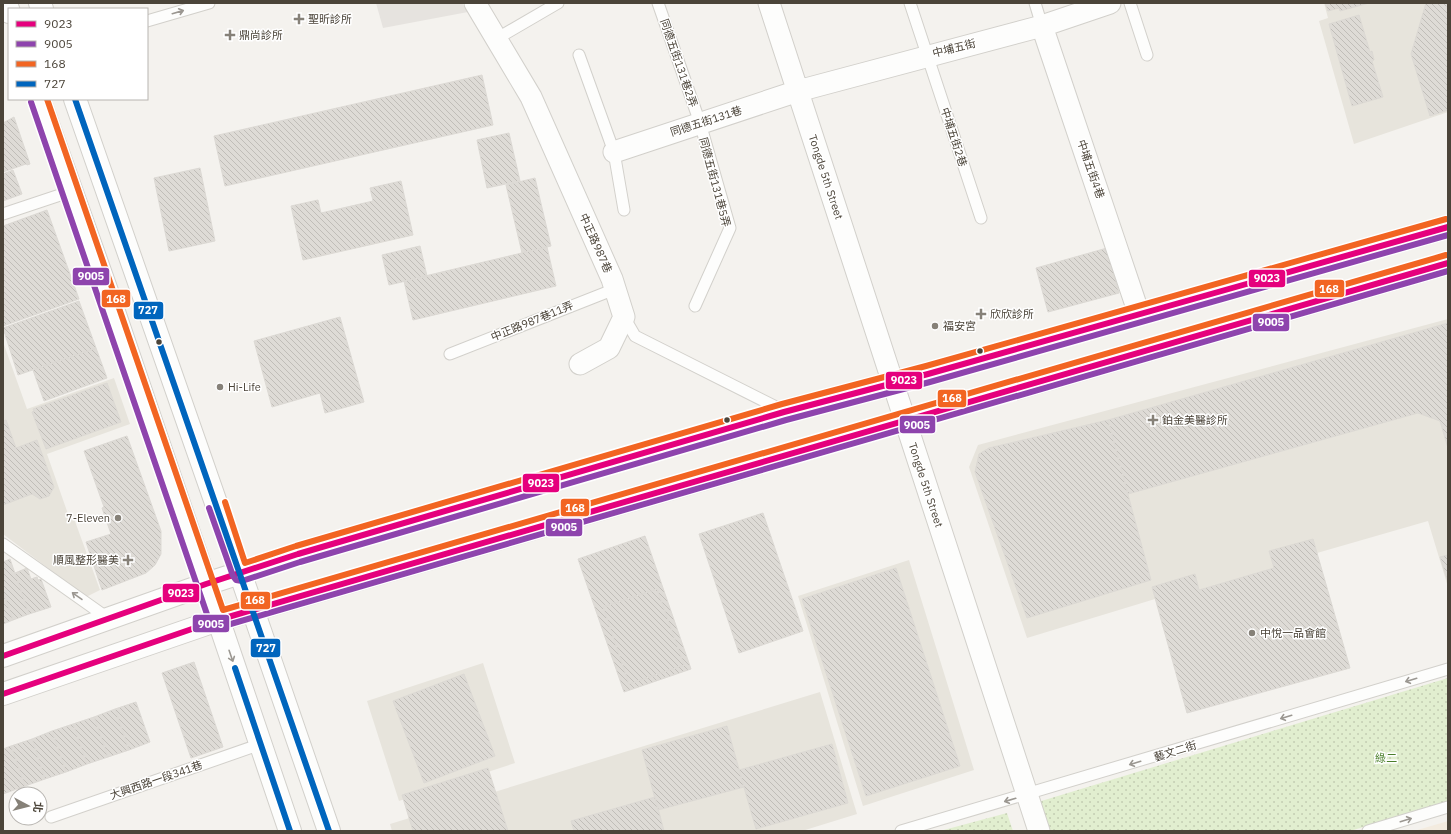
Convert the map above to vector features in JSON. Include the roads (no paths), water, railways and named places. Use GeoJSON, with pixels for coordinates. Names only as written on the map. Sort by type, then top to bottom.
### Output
{"type":"FeatureCollection","features":[{"type":"Feature","properties":{"kind":"street","name":"中正路987巷"},"geometry":{"type":"LineString","coordinates":[[475,3],[531,97],[615,289],[624,317]]}},
{"type":"Feature","properties":{"kind":"street","name":"Tongde 5th Street"},"geometry":{"type":"LineString","coordinates":[[769,3],[1039,831]]}},
{"type":"Feature","properties":{"kind":"street","name":"中埔五街"},"geometry":{"type":"LineString","coordinates":[[798,91],[927,55],[1042,26],[1110,3]]}},
{"type":"Feature","properties":{"kind":"street","name":"中埔五街4巷"},"geometry":{"type":"LineString","coordinates":[[1042,26],[1139,314]]}},
{"type":"Feature","properties":{"kind":"street","name":"同德五街131巷"},"geometry":{"type":"LineString","coordinates":[[614,152],[798,91]]}},
{"type":"Feature","properties":{"kind":"street"},"geometry":{"type":"LineString","coordinates":[[40,100],[290,831]]}},
{"type":"Feature","properties":{"kind":"street"},"geometry":{"type":"LineString","coordinates":[[75,100],[329,831]]}},
{"type":"Feature","properties":{"kind":"street"},"geometry":{"type":"LineString","coordinates":[[3,656],[206,584],[298,554],[784,412],[893,383],[1448,227]]}},
{"type":"Feature","properties":{"kind":"street"},"geometry":{"type":"LineString","coordinates":[[3,694],[218,620],[906,422],[1448,263]]}},
{"type":"Feature","properties":{"kind":"street"},"geometry":{"type":"LineString","coordinates":[[580,364],[609,348],[624,317]]}},
{"type":"Feature","properties":{"kind":"lane"},"geometry":{"type":"LineString","coordinates":[[148,21],[209,3]]}},
{"type":"Feature","properties":{"kind":"lane"},"geometry":{"type":"LineString","coordinates":[[496,38],[558,3]]}},
{"type":"Feature","properties":{"kind":"lane","name":"同德五街131巷2弄"},"geometry":{"type":"LineString","coordinates":[[658,3],[700,123]]}},
{"type":"Feature","properties":{"kind":"lane","name":"中埔五街2巷"},"geometry":{"type":"LineString","coordinates":[[910,3],[981,218]]}},
{"type":"Feature","properties":{"kind":"lane"},"geometry":{"type":"LineString","coordinates":[[1035,3],[1042,26]]}},
{"type":"Feature","properties":{"kind":"lane"},"geometry":{"type":"LineString","coordinates":[[1130,3],[1147,55]]}},
{"type":"Feature","properties":{"kind":"lane"},"geometry":{"type":"LineString","coordinates":[[579,55],[614,152],[624,210]]}},
{"type":"Feature","properties":{"kind":"lane","name":"同德五街131巷5弄"},"geometry":{"type":"LineString","coordinates":[[695,306],[730,228],[700,123]]}},
{"type":"Feature","properties":{"kind":"lane"},"geometry":{"type":"LineString","coordinates":[[3,214],[72,190]]}},
{"type":"Feature","properties":{"kind":"lane","name":"中正路987巷11弄"},"geometry":{"type":"LineString","coordinates":[[450,354],[615,289]]}},
{"type":"Feature","properties":{"kind":"lane","name":"中正路987巷"},"geometry":{"type":"LineString","coordinates":[[624,317],[635,336],[784,412]]}},
{"type":"Feature","properties":{"kind":"lane"},"geometry":{"type":"LineString","coordinates":[[3,544],[109,619]]}},
{"type":"Feature","properties":{"kind":"lane","name":"藝文二街"},"geometry":{"type":"LineString","coordinates":[[901,831],[1027,795],[1448,669]]}},
{"type":"Feature","properties":{"kind":"lane","name":"大興西路一段341巷"},"geometry":{"type":"LineString","coordinates":[[51,817],[260,744]]}},
{"type":"Feature","properties":{"kind":"lane"},"geometry":{"type":"LineString","coordinates":[[1368,831],[1448,807]]}},
{"type":"Feature","properties":{"kind":"place","name":"聖昕診所"},"geometry":{"type":"Point","coordinates":[299,19]}},
{"type":"Feature","properties":{"kind":"place","name":"鼎尚診所"},"geometry":{"type":"Point","coordinates":[230,35]}},
{"type":"Feature","properties":{"kind":"place","name":"欣欣診所"},"geometry":{"type":"Point","coordinates":[981,314]}},
{"type":"Feature","properties":{"kind":"place","name":"福安宮"},"geometry":{"type":"Point","coordinates":[935,326]}},
{"type":"Feature","properties":{"kind":"place","name":"Hi-Life"},"geometry":{"type":"Point","coordinates":[220,387]}},
{"type":"Feature","properties":{"kind":"place","name":"鉑金美醫診所"},"geometry":{"type":"Point","coordinates":[1153,420]}},
{"type":"Feature","properties":{"kind":"place","name":"7-Eleven"},"geometry":{"type":"Point","coordinates":[118,518]}},
{"type":"Feature","properties":{"kind":"place","name":"順風整形醫美"},"geometry":{"type":"Point","coordinates":[128,560]}},
{"type":"Feature","properties":{"kind":"place","name":"中悅一品會館"},"geometry":{"type":"Point","coordinates":[1252,633]}},
{"type":"Feature","properties":{"kind":"park label","name":"綠二"},"geometry":{"type":"Point","coordinates":[1386,758]}}]}
